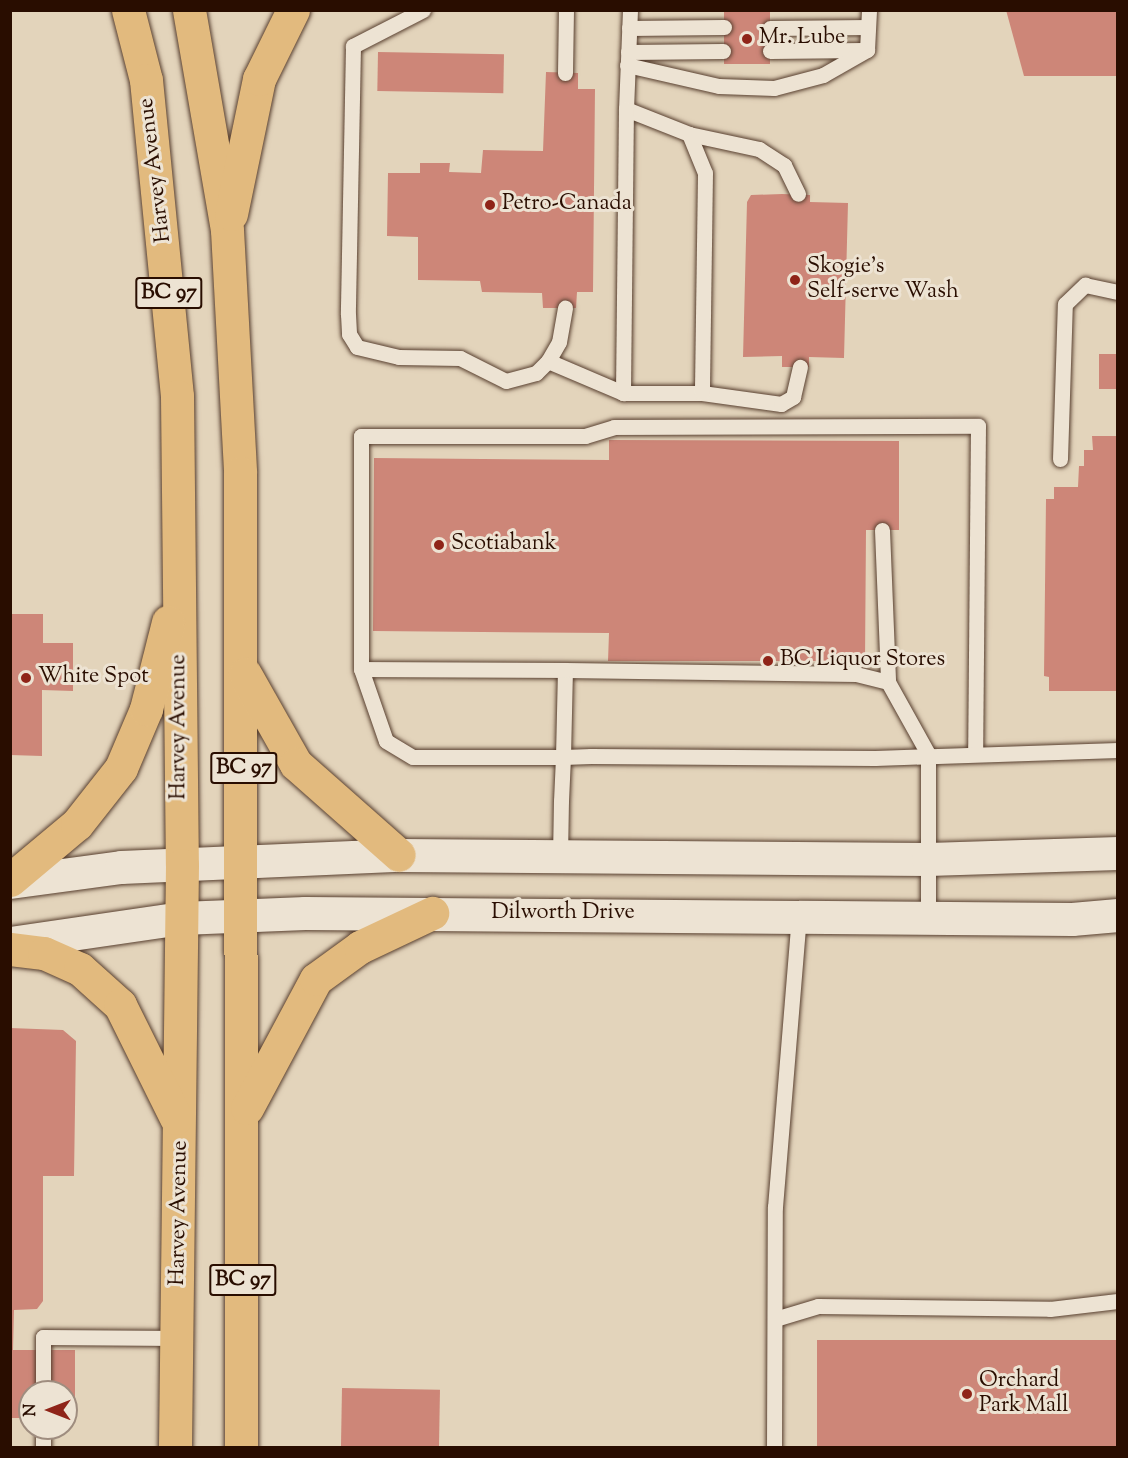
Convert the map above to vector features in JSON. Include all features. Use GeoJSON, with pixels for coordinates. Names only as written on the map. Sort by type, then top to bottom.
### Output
{"type":"FeatureCollection","features":[{"type":"Feature","properties":{"kind":"highway","name":"Harvey Avenue"},"geometry":{"type":"LineString","coordinates":[[128,10],[146,80],[163,218],[177,396],[182,865],[181,1129],[175,1448]]}},
{"type":"Feature","properties":{"kind":"highway","name":"BC 97"},"geometry":{"type":"LineString","coordinates":[[189,10],[227,230],[244,673],[240,863],[245,1113],[241,1448]]}},
{"type":"Feature","properties":{"kind":"highway"},"geometry":{"type":"LineString","coordinates":[[227,230],[259,80],[293,10]]}},
{"type":"Feature","properties":{"kind":"highway"},"geometry":{"type":"LineString","coordinates":[[10,881],[77,824],[121,768],[146,709],[180,579]]}},
{"type":"Feature","properties":{"kind":"highway"},"geometry":{"type":"LineString","coordinates":[[244,673],[296,764],[399,855]]}},
{"type":"Feature","properties":{"kind":"highway"},"geometry":{"type":"LineString","coordinates":[[245,1113],[316,979],[360,947],[432,913]]}},
{"type":"Feature","properties":{"kind":"highway"},"geometry":{"type":"LineString","coordinates":[[10,949],[44,953],[80,969],[120,1005],[181,1129]]}},
{"type":"Feature","properties":{"kind":"main road"},"geometry":{"type":"LineString","coordinates":[[10,881],[182,865],[399,855],[928,858],[1118,853]]}},
{"type":"Feature","properties":{"kind":"main road","name":"Dilworth Drive"},"geometry":{"type":"LineString","coordinates":[[10,943],[181,918],[242,915],[432,913],[799,915],[928,919],[1118,915]]}},
{"type":"Feature","properties":{"kind":"lane"},"geometry":{"type":"LineString","coordinates":[[423,10],[353,46],[349,333],[357,347],[399,357],[460,358],[506,381],[536,373],[548,361],[559,342],[565,308]]}},
{"type":"Feature","properties":{"kind":"lane"},"geometry":{"type":"LineString","coordinates":[[565,73],[566,10]]}},
{"type":"Feature","properties":{"kind":"lane"},"geometry":{"type":"LineString","coordinates":[[623,393],[626,109],[630,10]]}},
{"type":"Feature","properties":{"kind":"lane"},"geometry":{"type":"LineString","coordinates":[[867,50],[869,10]]}},
{"type":"Feature","properties":{"kind":"lane"},"geometry":{"type":"LineString","coordinates":[[629,28],[724,27]]}},
{"type":"Feature","properties":{"kind":"lane"},"geometry":{"type":"LineString","coordinates":[[771,28],[868,27]]}},
{"type":"Feature","properties":{"kind":"lane"},"geometry":{"type":"LineString","coordinates":[[628,58],[730,86],[774,88],[823,75],[867,50]]}},
{"type":"Feature","properties":{"kind":"lane"},"geometry":{"type":"LineString","coordinates":[[770,51],[867,50]]}},
{"type":"Feature","properties":{"kind":"lane"},"geometry":{"type":"LineString","coordinates":[[628,58],[723,51]]}},
{"type":"Feature","properties":{"kind":"lane"},"geometry":{"type":"LineString","coordinates":[[626,109],[689,134],[759,149],[784,165],[798,194]]}},
{"type":"Feature","properties":{"kind":"lane"},"geometry":{"type":"LineString","coordinates":[[689,134],[705,173],[702,393]]}},
{"type":"Feature","properties":{"kind":"lane"},"geometry":{"type":"LineString","coordinates":[[1060,459],[1065,304],[1085,285],[1118,292]]}},
{"type":"Feature","properties":{"kind":"lane"},"geometry":{"type":"LineString","coordinates":[[548,361],[623,393],[702,393],[781,404],[793,397],[800,367]]}},
{"type":"Feature","properties":{"kind":"lane"},"geometry":{"type":"LineString","coordinates":[[975,752],[978,426],[614,427],[585,436],[361,436],[361,669],[386,741],[412,757],[562,757],[928,753],[1118,750]]}},
{"type":"Feature","properties":{"kind":"lane"},"geometry":{"type":"LineString","coordinates":[[882,530],[888,682],[928,753],[928,919]]}},
{"type":"Feature","properties":{"kind":"lane"},"geometry":{"type":"LineString","coordinates":[[361,669],[856,674],[888,682]]}},
{"type":"Feature","properties":{"kind":"lane"},"geometry":{"type":"LineString","coordinates":[[560,857],[565,670]]}},
{"type":"Feature","properties":{"kind":"lane"},"geometry":{"type":"LineString","coordinates":[[774,1448],[776,1188],[799,915]]}},
{"type":"Feature","properties":{"kind":"lane"},"geometry":{"type":"LineString","coordinates":[[775,1318],[818,1306],[1050,1309],[1118,1301]]}},
{"type":"Feature","properties":{"kind":"lane"},"geometry":{"type":"LineString","coordinates":[[43,1380],[43,1336],[178,1338]]}},
{"type":"Feature","properties":{"kind":"building","name":"Mr. Lube"},"geometry":{"type":"Polygon","coordinates":[[[724,10],[770,10],[770,64],[724,64],[724,10]]]}},
{"type":"Feature","properties":{"kind":"building"},"geometry":{"type":"Polygon","coordinates":[[[1006,10],[1118,10],[1118,76],[1024,76],[1006,10]]]}},
{"type":"Feature","properties":{"kind":"building"},"geometry":{"type":"Polygon","coordinates":[[[378,52],[504,54],[503,93],[377,91],[378,52]]]}},
{"type":"Feature","properties":{"kind":"building","name":"Petro-Canada"},"geometry":{"type":"Polygon","coordinates":[[[546,72],[578,73],[578,89],[595,89],[593,292],[577,292],[576,308],[543,308],[542,293],[482,292],[480,281],[418,280],[418,237],[387,236],[388,173],[420,173],[420,163],[450,163],[449,172],[481,173],[483,150],[543,151],[546,72]]]}},
{"type":"Feature","properties":{"kind":"building","name":"Skogie's Self-serve Wash"},"geometry":{"type":"Polygon","coordinates":[[[751,195],[810,195],[810,202],[848,203],[844,358],[809,357],[809,367],[782,367],[782,356],[743,357],[747,202],[751,195]]]}},
{"type":"Feature","properties":{"kind":"building"},"geometry":{"type":"Polygon","coordinates":[[[1099,354],[1118,354],[1118,389],[1099,389],[1099,354]]]}},
{"type":"Feature","properties":{"kind":"building"},"geometry":{"type":"Polygon","coordinates":[[[1092,436],[1118,436],[1118,691],[1049,691],[1049,677],[1044,676],[1046,499],[1054,499],[1054,487],[1078,487],[1079,466],[1084,466],[1084,450],[1093,450],[1092,436]]]}},
{"type":"Feature","properties":{"kind":"building"},"geometry":{"type":"Polygon","coordinates":[[[609,440],[899,441],[899,530],[866,530],[865,661],[608,661],[609,633],[373,631],[374,458],[609,460],[609,440]]]}},
{"type":"Feature","properties":{"kind":"building","name":"White Spot"},"geometry":{"type":"Polygon","coordinates":[[[10,614],[43,614],[43,643],[73,643],[73,691],[42,690],[42,756],[10,755],[10,614]]]}},
{"type":"Feature","properties":{"kind":"building"},"geometry":{"type":"Polygon","coordinates":[[[10,1028],[63,1030],[76,1041],[74,1176],[43,1176],[43,1301],[37,1309],[14,1310],[13,1350],[75,1350],[75,1380],[18,1380],[18,1418],[10,1418],[10,1028]]]}},
{"type":"Feature","properties":{"kind":"building","name":"Orchard Park Mall"},"geometry":{"type":"Polygon","coordinates":[[[817,1340],[1118,1340],[1118,1448],[817,1448],[817,1340]]]}},
{"type":"Feature","properties":{"kind":"building"},"geometry":{"type":"Polygon","coordinates":[[[342,1388],[440,1390],[439,1448],[341,1448],[342,1388]]]}},
{"type":"Feature","properties":{"kind":"place","name":"Mr. Lube"},"geometry":{"type":"Point","coordinates":[747,39]}},
{"type":"Feature","properties":{"kind":"place","name":"Petro-Canada"},"geometry":{"type":"Point","coordinates":[490,205]}},
{"type":"Feature","properties":{"kind":"place","name":"Skogie's Self-serve Wash"},"geometry":{"type":"Point","coordinates":[795,280]}},
{"type":"Feature","properties":{"kind":"place","name":"Scotiabank"},"geometry":{"type":"Point","coordinates":[439,545]}},
{"type":"Feature","properties":{"kind":"place","name":"BC Liquor Stores"},"geometry":{"type":"Point","coordinates":[768,661]}},
{"type":"Feature","properties":{"kind":"place","name":"White Spot"},"geometry":{"type":"Point","coordinates":[26,678]}},
{"type":"Feature","properties":{"kind":"place","name":"Orchard Park Mall"},"geometry":{"type":"Point","coordinates":[967,1394]}}]}
